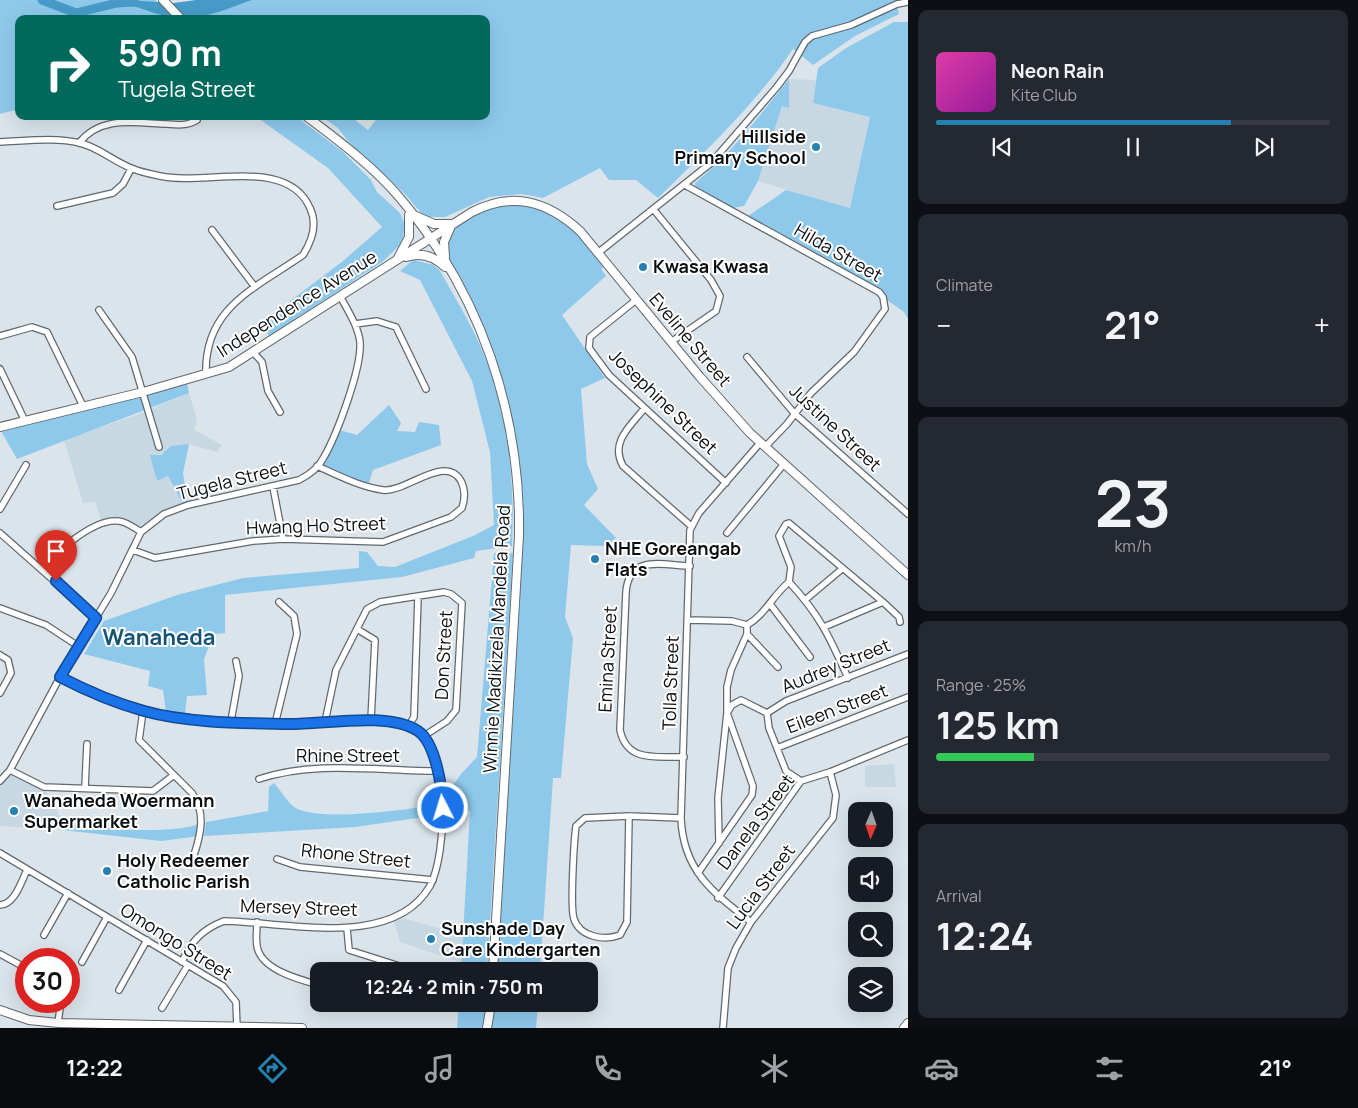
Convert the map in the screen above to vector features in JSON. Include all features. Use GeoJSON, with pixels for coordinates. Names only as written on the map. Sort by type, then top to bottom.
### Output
{"type":"FeatureCollection","features":[{"type":"Feature","properties":{"kind":"main road"},"geometry":{"type":"LineString","coordinates":[[162,0],[177,15]]}},
{"type":"Feature","properties":{"kind":"main road","name":"Winnie Madikizela Mandela Road"},"geometry":{"type":"LineString","coordinates":[[311,120],[363,162],[411,215],[428,238],[446,264],[473,314],[500,383],[515,454],[519,498],[518,552],[494,962]]}},
{"type":"Feature","properties":{"kind":"main road","name":"Eveline Street"},"geometry":{"type":"LineString","coordinates":[[428,238],[480,208],[497,203],[527,201],[565,216],[600,252],[671,342],[762,445],[908,575]]}},
{"type":"Feature","properties":{"kind":"main road"},"geometry":{"type":"LineString","coordinates":[[397,260],[408,237],[411,215],[434,224],[452,224],[444,242],[446,264]]}},
{"type":"Feature","properties":{"kind":"main road","name":"Independence Avenue"},"geometry":{"type":"LineString","coordinates":[[0,427],[143,392],[229,367],[254,353],[428,238]]}},
{"type":"Feature","properties":{"kind":"main road"},"geometry":{"type":"LineString","coordinates":[[397,260],[410,255],[425,255],[446,264]]}},
{"type":"Feature","properties":{"kind":"main road"},"geometry":{"type":"LineString","coordinates":[[0,1010],[29,1020],[58,1023],[302,1028]]}},
{"type":"Feature","properties":{"kind":"main road"},"geometry":{"type":"LineString","coordinates":[[487,1028],[490,1012]]}},
{"type":"Feature","properties":{"kind":"main road"},"geometry":{"type":"LineString","coordinates":[[491,1012],[492,1028]]}},
{"type":"Feature","properties":{"kind":"main road"},"geometry":{"type":"LineString","coordinates":[[904,1028],[908,1024]]}},
{"type":"Feature","properties":{"kind":"street"},"geometry":{"type":"LineString","coordinates":[[600,252],[685,185],[731,142],[789,71],[805,42],[812,36],[850,25],[897,4],[908,2]]}},
{"type":"Feature","properties":{"kind":"street"},"geometry":{"type":"LineString","coordinates":[[79,143],[87,132],[110,122],[179,125],[197,120]]}},
{"type":"Feature","properties":{"kind":"street"},"geometry":{"type":"LineString","coordinates":[[0,142],[30,140],[79,143],[131,169],[180,179],[266,176],[286,183],[296,190],[312,212],[313,232],[309,246],[303,255],[231,304],[219,319],[207,348],[206,374]]}},
{"type":"Feature","properties":{"kind":"street"},"geometry":{"type":"LineString","coordinates":[[57,206],[113,193],[123,184],[131,169]]}},
{"type":"Feature","properties":{"kind":"street","name":"Hilda Street"},"geometry":{"type":"LineString","coordinates":[[685,185],[871,288],[883,297],[885,309],[859,345],[762,445]]}},
{"type":"Feature","properties":{"kind":"street"},"geometry":{"type":"LineString","coordinates":[[654,210],[711,280],[720,296],[716,311],[671,342]]}},
{"type":"Feature","properties":{"kind":"street"},"geometry":{"type":"LineString","coordinates":[[212,230],[255,288]]}},
{"type":"Feature","properties":{"kind":"street","name":"Tugela Street"},"geometry":{"type":"LineString","coordinates":[[0,781],[10,770],[60,677],[96,618],[141,532],[164,514],[184,506],[299,480],[317,466],[324,457],[356,370],[360,342],[355,324],[340,296]]}},
{"type":"Feature","properties":{"kind":"street","name":"Josephine Street"},"geometry":{"type":"LineString","coordinates":[[636,300],[595,332],[588,342],[592,353],[609,375],[644,410],[726,483]]}},
{"type":"Feature","properties":{"kind":"street"},"geometry":{"type":"LineString","coordinates":[[99,310],[130,353],[159,447]]}},
{"type":"Feature","properties":{"kind":"street"},"geometry":{"type":"LineString","coordinates":[[355,324],[378,321],[396,327],[426,389]]}},
{"type":"Feature","properties":{"kind":"street"},"geometry":{"type":"LineString","coordinates":[[0,336],[32,327],[47,332],[83,406]]}},
{"type":"Feature","properties":{"kind":"street"},"geometry":{"type":"LineString","coordinates":[[254,353],[262,362],[268,391],[280,412]]}},
{"type":"Feature","properties":{"kind":"street","name":"Justine Street"},"geometry":{"type":"LineString","coordinates":[[747,358],[794,414],[908,514]]}},
{"type":"Feature","properties":{"kind":"street"},"geometry":{"type":"LineString","coordinates":[[0,369],[25,422]]}},
{"type":"Feature","properties":{"kind":"street"},"geometry":{"type":"LineString","coordinates":[[644,410],[623,436],[618,446],[618,456],[623,466],[691,526],[699,513],[762,445]]}},
{"type":"Feature","properties":{"kind":"street"},"geometry":{"type":"LineString","coordinates":[[727,533],[784,464]]}},
{"type":"Feature","properties":{"kind":"street"},"geometry":{"type":"LineString","coordinates":[[0,509],[26,466]]}},
{"type":"Feature","properties":{"kind":"street","name":"Hwang Ho Street"},"geometry":{"type":"LineString","coordinates":[[133,550],[155,558],[232,544],[283,539],[383,542],[451,517],[462,508],[464,496],[462,483],[457,475],[448,471],[434,473],[396,488],[382,490],[317,466]]}},
{"type":"Feature","properties":{"kind":"street"},"geometry":{"type":"LineString","coordinates":[[273,487],[283,539]]}},
{"type":"Feature","properties":{"kind":"street"},"geometry":{"type":"LineString","coordinates":[[73,540],[87,530],[116,521],[124,522],[141,532]]}},
{"type":"Feature","properties":{"kind":"street"},"geometry":{"type":"LineString","coordinates":[[719,843],[718,798],[730,670],[747,634],[747,625],[770,604],[778,591],[789,582],[791,567],[779,536],[787,523],[804,535],[883,602],[899,617],[900,622]]}},
{"type":"Feature","properties":{"kind":"street","name":"Tolla Street"},"geometry":{"type":"LineString","coordinates":[[691,526],[681,818],[684,846],[698,873],[718,898],[750,922]]}},
{"type":"Feature","properties":{"kind":"street"},"geometry":{"type":"LineString","coordinates":[[0,533],[96,618]]}},
{"type":"Feature","properties":{"kind":"street","name":"Emina Street"},"geometry":{"type":"LineString","coordinates":[[684,757],[636,755],[629,751],[624,744],[620,730],[626,592],[630,574],[643,565],[690,566]]}},
{"type":"Feature","properties":{"kind":"street"},"geometry":{"type":"LineString","coordinates":[[806,600],[842,569]]}},
{"type":"Feature","properties":{"kind":"street"},"geometry":{"type":"LineString","coordinates":[[789,582],[806,600],[824,627],[848,678]]}},
{"type":"Feature","properties":{"kind":"street","name":"Don Street"},"geometry":{"type":"LineString","coordinates":[[325,722],[336,670],[367,609],[374,604],[444,592],[451,594],[462,603],[456,710],[447,721],[424,736]]}},
{"type":"Feature","properties":{"kind":"street"},"geometry":{"type":"LineString","coordinates":[[408,727],[414,717],[418,597]]}},
{"type":"Feature","properties":{"kind":"street"},"geometry":{"type":"LineString","coordinates":[[276,724],[297,634],[294,616],[279,602]]}},
{"type":"Feature","properties":{"kind":"street"},"geometry":{"type":"LineString","coordinates":[[824,627],[883,602]]}},
{"type":"Feature","properties":{"kind":"street"},"geometry":{"type":"LineString","coordinates":[[770,604],[810,657]]}},
{"type":"Feature","properties":{"kind":"street"},"geometry":{"type":"LineString","coordinates":[[0,608],[46,625],[78,646]]}},
{"type":"Feature","properties":{"kind":"street"},"geometry":{"type":"LineString","coordinates":[[689,620],[732,621],[747,625]]}},
{"type":"Feature","properties":{"kind":"street"},"geometry":{"type":"LineString","coordinates":[[357,629],[375,640],[371,720]]}},
{"type":"Feature","properties":{"kind":"street"},"geometry":{"type":"LineString","coordinates":[[747,634],[778,667]]}},
{"type":"Feature","properties":{"kind":"street"},"geometry":{"type":"LineString","coordinates":[[0,654],[8,660],[11,673],[0,693]]}},
{"type":"Feature","properties":{"kind":"street","name":"Audrey Street"},"geometry":{"type":"LineString","coordinates":[[800,781],[786,771],[768,728],[767,714],[786,701],[908,654]]}},
{"type":"Feature","properties":{"kind":"street"},"geometry":{"type":"LineString","coordinates":[[231,721],[239,676],[236,661]]}},
{"type":"Feature","properties":{"kind":"street"},"geometry":{"type":"LineString","coordinates":[[60,677],[92,693],[144,711],[166,716],[276,724],[371,720],[408,727],[424,736]]}},
{"type":"Feature","properties":{"kind":"street","name":"Eileen Street"},"geometry":{"type":"LineString","coordinates":[[777,748],[908,698]]}},
{"type":"Feature","properties":{"kind":"street"},"geometry":{"type":"LineString","coordinates":[[698,873],[752,795],[753,786],[727,714],[732,705],[741,700],[767,714]]}},
{"type":"Feature","properties":{"kind":"street"},"geometry":{"type":"LineString","coordinates":[[144,711],[139,740],[192,793],[199,806],[201,824],[194,855]]}},
{"type":"Feature","properties":{"kind":"street","name":"Mersey Street"},"geometry":{"type":"LineString","coordinates":[[162,1008],[185,964],[190,943],[212,925],[224,921],[347,928],[380,922],[405,912],[426,892],[433,880],[442,843],[444,814],[438,771],[424,736]]}},
{"type":"Feature","properties":{"kind":"street","name":"Danela Street"},"geometry":{"type":"LineString","coordinates":[[718,898],[800,781],[830,772],[908,740]]}},
{"type":"Feature","properties":{"kind":"street"},"geometry":{"type":"LineString","coordinates":[[85,787],[86,744]]}},
{"type":"Feature","properties":{"kind":"street"},"geometry":{"type":"LineString","coordinates":[[10,770],[44,787],[85,787],[153,791],[174,775]]}},
{"type":"Feature","properties":{"kind":"street","name":"Rhine Street"},"geometry":{"type":"LineString","coordinates":[[259,779],[281,772],[313,770],[438,771]]}},
{"type":"Feature","properties":{"kind":"street","name":"Lucia Street"},"geometry":{"type":"LineString","coordinates":[[723,1028],[732,957],[750,922],[833,818],[836,796],[830,772]]}},
{"type":"Feature","properties":{"kind":"street"},"geometry":{"type":"LineString","coordinates":[[629,816],[626,922],[620,936],[592,936],[583,933],[573,915],[576,826],[585,818],[629,816],[681,818]]}},
{"type":"Feature","properties":{"kind":"street","name":"Omongo Street"},"geometry":{"type":"LineString","coordinates":[[0,853],[222,986],[233,996],[238,1027]]}},
{"type":"Feature","properties":{"kind":"street","name":"Rhone Street"},"geometry":{"type":"LineString","coordinates":[[277,859],[300,867],[433,880]]}},
{"type":"Feature","properties":{"kind":"street"},"geometry":{"type":"LineString","coordinates":[[0,905],[5,905],[14,896],[28,870]]}},
{"type":"Feature","properties":{"kind":"street"},"geometry":{"type":"LineString","coordinates":[[44,935],[68,893]]}},
{"type":"Feature","properties":{"kind":"street"},"geometry":{"type":"LineString","coordinates":[[82,962],[107,917]]}},
{"type":"Feature","properties":{"kind":"street"},"geometry":{"type":"LineString","coordinates":[[257,922],[256,940],[259,954],[284,974],[310,982]]}},
{"type":"Feature","properties":{"kind":"street"},"geometry":{"type":"LineString","coordinates":[[347,928],[350,950],[387,962]]}},
{"type":"Feature","properties":{"kind":"street"},"geometry":{"type":"LineString","coordinates":[[119,990],[147,940]]}},
{"type":"Feature","properties":{"kind":"street"},"geometry":{"type":"LineString","coordinates":[[0,954],[15,962]]}},
{"type":"Feature","properties":{"kind":"street"},"geometry":{"type":"LineString","coordinates":[[58,1023],[59,1013]]}},
{"type":"Feature","properties":{"kind":"shaded area"},"geometry":{"type":"Polygon","coordinates":[[[0,0],[155,0],[169,15],[15,15],[15,110],[0,114],[0,0]]]}},
{"type":"Feature","properties":{"kind":"shaded area"},"geometry":{"type":"Polygon","coordinates":[[[124,0],[174,3],[196,0],[252,0],[206,15],[162,15],[125,5],[124,0]]]}},
{"type":"Feature","properties":{"kind":"shaded area"},"geometry":{"type":"Polygon","coordinates":[[[252,0],[908,0],[897,4],[899,14],[855,36],[813,65],[793,49],[746,109],[658,198],[636,180],[609,180],[600,168],[543,198],[522,194],[489,197],[445,217],[428,217],[422,214],[405,194],[348,141],[338,128],[327,120],[355,120],[368,130],[376,120],[490,120],[490,15],[206,15],[252,0]]]}},
{"type":"Feature","properties":{"kind":"shaded area"},"geometry":{"type":"Polygon","coordinates":[[[894,22],[908,22],[908,319],[904,312],[883,297],[745,218],[786,190],[850,208],[870,117],[813,103],[818,68],[846,48],[894,22]]]}},
{"type":"Feature","properties":{"kind":"shaded area","name":"Hillside Primary School"},"geometry":{"type":"Polygon","coordinates":[[[789,79],[816,80],[813,103],[870,117],[850,209],[758,181],[782,105],[789,107],[789,79]]]}},
{"type":"Feature","properties":{"kind":"shaded area"},"geometry":{"type":"Polygon","coordinates":[[[789,79],[789,108],[782,106],[758,181],[744,206],[732,208],[695,186],[695,183],[721,160],[745,134],[789,79]]]}},
{"type":"Feature","properties":{"kind":"shaded area"},"geometry":{"type":"Polygon","coordinates":[[[261,120],[300,120],[342,151],[371,180],[377,192],[400,213],[405,225],[403,238],[398,247],[382,262],[269,336],[261,323],[343,261],[382,227],[328,168],[261,120]]]}},
{"type":"Feature","properties":{"kind":"shaded area"},"geometry":{"type":"Polygon","coordinates":[[[513,200],[565,216],[608,264],[601,269],[606,276],[562,315],[605,378],[581,389],[587,464],[598,489],[584,505],[616,538],[606,546],[571,545],[565,617],[573,638],[561,778],[553,778],[541,962],[494,962],[519,513],[500,383],[446,260],[446,233],[472,212],[513,200]]]}},
{"type":"Feature","properties":{"kind":"shaded area"},"geometry":{"type":"Polygon","coordinates":[[[413,260],[434,265],[440,271],[474,332],[490,370],[502,413],[509,457],[513,524],[512,546],[476,551],[474,558],[402,577],[225,595],[225,633],[214,634],[204,659],[207,695],[187,696],[185,714],[166,712],[163,690],[148,686],[150,671],[84,654],[104,621],[177,595],[243,578],[359,568],[359,551],[367,552],[378,566],[395,567],[473,536],[494,525],[490,452],[472,381],[420,280],[400,271],[413,260]]]}},
{"type":"Feature","properties":{"kind":"shaded area"},"geometry":{"type":"Polygon","coordinates":[[[187,383],[189,393],[17,459],[1,431],[187,383]]]}},
{"type":"Feature","properties":{"kind":"shaded area"},"geometry":{"type":"Polygon","coordinates":[[[189,393],[197,420],[194,430],[222,445],[217,452],[189,444],[155,456],[157,481],[168,476],[184,506],[164,514],[141,532],[124,522],[103,525],[95,502],[83,503],[64,440],[142,413],[189,393]]]}},
{"type":"Feature","properties":{"kind":"shaded area"},"geometry":{"type":"Polygon","coordinates":[[[389,405],[401,423],[397,431],[415,432],[419,422],[439,425],[441,445],[373,470],[368,486],[317,466],[336,429],[357,435],[389,405]]]}},
{"type":"Feature","properties":{"kind":"shaded area"},"geometry":{"type":"Polygon","coordinates":[[[189,444],[183,473],[188,505],[184,506],[168,476],[157,481],[150,455],[161,455],[171,446],[189,444]]]}},
{"type":"Feature","properties":{"kind":"shaded area"},"geometry":{"type":"Polygon","coordinates":[[[494,553],[513,553],[488,962],[462,962],[470,811],[447,814],[452,788],[477,757],[494,553]]]}},
{"type":"Feature","properties":{"kind":"shaded area"},"geometry":{"type":"Polygon","coordinates":[[[894,764],[896,787],[865,787],[865,766],[894,764]]]}},
{"type":"Feature","properties":{"kind":"shaded area"},"geometry":{"type":"Polygon","coordinates":[[[15,772],[44,787],[64,824],[62,830],[0,826],[0,784],[15,772]]]}},
{"type":"Feature","properties":{"kind":"shaded area"},"geometry":{"type":"Polygon","coordinates":[[[274,783],[294,807],[306,812],[363,814],[437,805],[438,815],[355,827],[204,836],[206,822],[268,811],[269,787],[274,783]]]}},
{"type":"Feature","properties":{"kind":"shaded area"},"geometry":{"type":"Polygon","coordinates":[[[64,824],[150,830],[184,828],[201,824],[200,836],[161,841],[62,830],[64,824]]]}},
{"type":"Feature","properties":{"kind":"shaded area","name":"Sunshade Day Care Kindergarten"},"geometry":{"type":"Polygon","coordinates":[[[402,918],[463,935],[462,962],[400,942],[394,922],[402,918]]]}},
{"type":"Feature","properties":{"kind":"shaded area"},"geometry":{"type":"Polygon","coordinates":[[[458,1012],[485,1012],[484,1028],[457,1028],[458,1012]]]}},
{"type":"Feature","properties":{"kind":"shaded area"},"geometry":{"type":"Polygon","coordinates":[[[491,1012],[537,1012],[536,1028],[492,1028],[491,1012]]]}},
{"type":"Feature","properties":{"kind":"waterway"},"geometry":{"type":"LineString","coordinates":[[42,0],[76,13],[117,3],[135,2]]}},
{"type":"Feature","properties":{"kind":"place","name":"Hillside Primary School"},"geometry":{"type":"Point","coordinates":[816,147]}},
{"type":"Feature","properties":{"kind":"place","name":"Kwasa Kwasa"},"geometry":{"type":"Point","coordinates":[643,267]}},
{"type":"Feature","properties":{"kind":"place","name":"NHE Goreangab Flats"},"geometry":{"type":"Point","coordinates":[595,559]}},
{"type":"Feature","properties":{"kind":"place","name":"Wanaheda Woermann Supermarket"},"geometry":{"type":"Point","coordinates":[14,811]}},
{"type":"Feature","properties":{"kind":"place","name":"Holy Redeemer Catholic Parish"},"geometry":{"type":"Point","coordinates":[107,871]}},
{"type":"Feature","properties":{"kind":"place","name":"Sunshade Day Care Kindergarten"},"geometry":{"type":"Point","coordinates":[431,939]}},
{"type":"Feature","properties":{"kind":"district","name":"Wanaheda"},"geometry":{"type":"Point","coordinates":[159,637]}},
{"type":"Feature","properties":{"kind":"route"},"geometry":{"type":"LineString","coordinates":[[56,581],[96,618],[60,677],[92,693],[144,711],[166,716],[276,724],[371,720],[408,727],[424,736],[427,742],[440,781],[443,808]]}}]}
